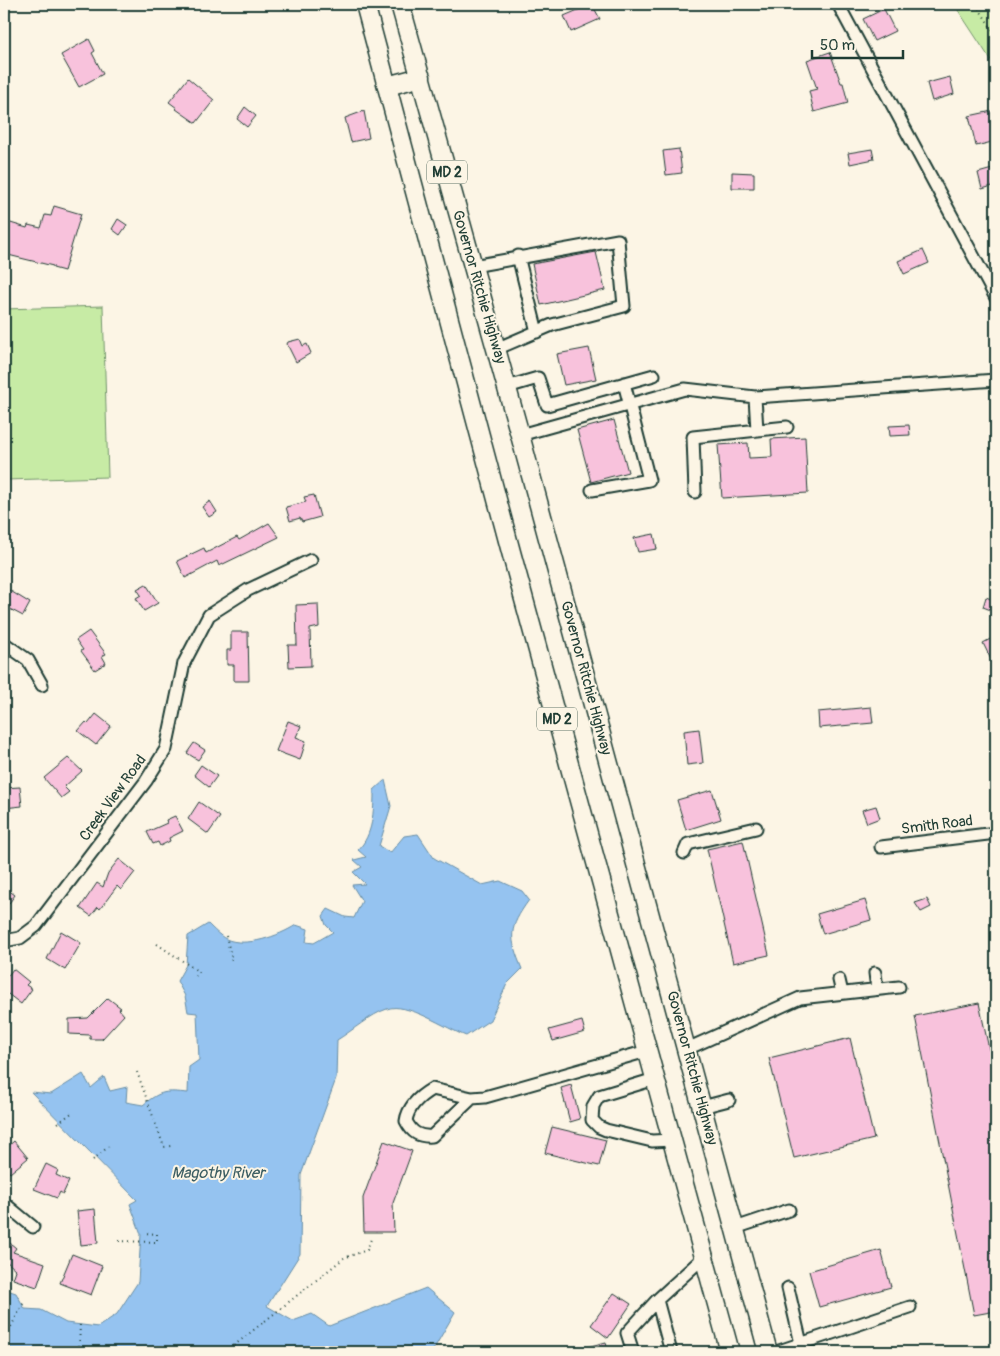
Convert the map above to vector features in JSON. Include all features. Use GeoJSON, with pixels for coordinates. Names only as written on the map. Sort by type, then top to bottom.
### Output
{"type":"FeatureCollection","features":[{"type":"Feature","properties":{"kind":"highway","name":"MD 2"},"geometry":{"type":"LineString","coordinates":[[365,4],[730,1352]]}},
{"type":"Feature","properties":{"kind":"highway","name":"Governor Ritchie Highway"},"geometry":{"type":"LineString","coordinates":[[400,4],[507,387],[768,1352]]}},
{"type":"Feature","properties":{"kind":"highway"},"geometry":{"type":"LineString","coordinates":[[387,86],[421,77]]}},
{"type":"Feature","properties":{"kind":"street"},"geometry":{"type":"LineString","coordinates":[[838,4],[996,298]]}},
{"type":"Feature","properties":{"kind":"street"},"geometry":{"type":"LineString","coordinates":[[473,266],[518,256],[618,240],[624,306],[552,326],[496,349]]}},
{"type":"Feature","properties":{"kind":"street"},"geometry":{"type":"LineString","coordinates":[[518,256],[537,332]]}},
{"type":"Feature","properties":{"kind":"street"},"geometry":{"type":"LineString","coordinates":[[507,387],[538,378],[547,405],[654,375]]}},
{"type":"Feature","properties":{"kind":"street"},"geometry":{"type":"LineString","coordinates":[[520,435],[686,389],[755,396],[996,380]]}},
{"type":"Feature","properties":{"kind":"street"},"geometry":{"type":"LineString","coordinates":[[592,490],[649,480],[631,404],[624,383]]}},
{"type":"Feature","properties":{"kind":"street"},"geometry":{"type":"LineString","coordinates":[[755,396],[757,430]]}},
{"type":"Feature","properties":{"kind":"street"},"geometry":{"type":"LineString","coordinates":[[695,492],[693,437],[787,427]]}},
{"type":"Feature","properties":{"kind":"street","name":"Creek View Road"},"geometry":{"type":"LineString","coordinates":[[4,941],[20,938],[36,926],[146,781],[166,749],[184,663],[209,615],[248,590],[311,560]]}},
{"type":"Feature","properties":{"kind":"street"},"geometry":{"type":"LineString","coordinates":[[4,643],[28,660],[42,685]]}},
{"type":"Feature","properties":{"kind":"street"},"geometry":{"type":"LineString","coordinates":[[684,853],[688,844],[756,828]]}},
{"type":"Feature","properties":{"kind":"street","name":"Smith Road"},"geometry":{"type":"LineString","coordinates":[[881,847],[996,833]]}},
{"type":"Feature","properties":{"kind":"street"},"geometry":{"type":"LineString","coordinates":[[875,973],[877,989]]}},
{"type":"Feature","properties":{"kind":"street"},"geometry":{"type":"LineString","coordinates":[[839,980],[842,993]]}},
{"type":"Feature","properties":{"kind":"street"},"geometry":{"type":"LineString","coordinates":[[687,1049],[800,998],[899,987]]}},
{"type":"Feature","properties":{"kind":"street"},"geometry":{"type":"LineString","coordinates":[[472,1098],[432,1136],[416,1134],[406,1121],[410,1108],[425,1093],[432,1089],[472,1098],[497,1095],[647,1051]]}},
{"type":"Feature","properties":{"kind":"street"},"geometry":{"type":"LineString","coordinates":[[655,1079],[599,1096],[593,1106],[592,1120],[599,1128],[606,1130],[652,1141],[672,1140]]}},
{"type":"Feature","properties":{"kind":"street"},"geometry":{"type":"LineString","coordinates":[[702,1107],[729,1100]]}},
{"type":"Feature","properties":{"kind":"street"},"geometry":{"type":"LineString","coordinates":[[4,1202],[33,1227]]}},
{"type":"Feature","properties":{"kind":"street"},"geometry":{"type":"LineString","coordinates":[[735,1228],[788,1210]]}},
{"type":"Feature","properties":{"kind":"street"},"geometry":{"type":"LineString","coordinates":[[633,1352],[627,1333],[657,1300],[704,1257]]}},
{"type":"Feature","properties":{"kind":"street"},"geometry":{"type":"LineString","coordinates":[[788,1288],[802,1348]]}},
{"type":"Feature","properties":{"kind":"street"},"geometry":{"type":"LineString","coordinates":[[657,1300],[671,1352]]}},
{"type":"Feature","properties":{"kind":"street"},"geometry":{"type":"LineString","coordinates":[[776,1352],[802,1348],[910,1307]]}},
{"type":"Feature","properties":{"kind":"path"},"geometry":{"type":"LineString","coordinates":[[976,4],[996,35]]}},
{"type":"Feature","properties":{"kind":"path"},"geometry":{"type":"LineString","coordinates":[[226,936],[232,960],[229,960]]}},
{"type":"Feature","properties":{"kind":"path"},"geometry":{"type":"LineString","coordinates":[[157,944],[199,972],[196,976]]}},
{"type":"Feature","properties":{"kind":"path"},"geometry":{"type":"LineString","coordinates":[[137,1072],[164,1148],[171,1146]]}},
{"type":"Feature","properties":{"kind":"path"},"geometry":{"type":"LineString","coordinates":[[58,1123],[73,1112]]}},
{"type":"Feature","properties":{"kind":"path"},"geometry":{"type":"LineString","coordinates":[[93,1160],[109,1146]]}},
{"type":"Feature","properties":{"kind":"path"},"geometry":{"type":"LineString","coordinates":[[119,1241],[157,1242],[157,1234],[145,1233]]}},
{"type":"Feature","properties":{"kind":"path"},"geometry":{"type":"LineString","coordinates":[[226,1352],[344,1258],[367,1250],[371,1240]]}},
{"type":"Feature","properties":{"kind":"path"},"geometry":{"type":"LineString","coordinates":[[4,1340],[24,1302]]}},
{"type":"Feature","properties":{"kind":"path"},"geometry":{"type":"LineString","coordinates":[[79,1351],[80,1323]]}},
{"type":"Feature","properties":{"kind":"green space"},"geometry":{"type":"Polygon","coordinates":[[[954,4],[996,4],[996,68],[954,4]]]}},
{"type":"Feature","properties":{"kind":"green space"},"geometry":{"type":"Polygon","coordinates":[[[103,306],[108,477],[6,480],[4,309],[103,306]]]}},
{"type":"Feature","properties":{"kind":"water","name":"Magothy River"},"geometry":{"type":"Polygon","coordinates":[[[385,780],[391,806],[379,846],[390,853],[404,836],[418,834],[434,858],[482,885],[500,881],[522,891],[529,900],[517,919],[513,933],[515,949],[522,969],[507,984],[490,1020],[466,1036],[415,1012],[395,1008],[387,1009],[375,1015],[337,1040],[336,1079],[301,1175],[300,1254],[267,1306],[293,1321],[312,1314],[329,1326],[426,1288],[455,1312],[432,1352],[4,1352],[4,1289],[16,1293],[25,1309],[41,1310],[66,1323],[98,1327],[117,1314],[138,1282],[141,1234],[130,1204],[137,1200],[31,1092],[51,1094],[83,1074],[91,1088],[104,1077],[110,1091],[127,1087],[126,1102],[143,1105],[159,1094],[188,1093],[189,1067],[199,1060],[197,1013],[188,1012],[185,996],[177,981],[186,965],[188,936],[208,924],[226,939],[243,942],[272,937],[296,925],[308,929],[306,942],[314,943],[333,932],[326,925],[323,916],[328,909],[345,917],[354,918],[362,901],[352,885],[365,884],[353,872],[362,867],[354,860],[366,857],[358,850],[370,830],[374,790],[385,780]]]}},
{"type":"Feature","properties":{"kind":"building"},"geometry":{"type":"Polygon","coordinates":[[[592,4],[600,19],[571,32],[564,16],[592,4]]]}},
{"type":"Feature","properties":{"kind":"building"},"geometry":{"type":"Polygon","coordinates":[[[884,9],[895,31],[874,41],[863,19],[884,9]]]}},
{"type":"Feature","properties":{"kind":"building"},"geometry":{"type":"Polygon","coordinates":[[[89,39],[95,51],[92,53],[103,74],[79,87],[61,55],[89,39]]]}},
{"type":"Feature","properties":{"kind":"building"},"geometry":{"type":"Polygon","coordinates":[[[830,52],[841,83],[843,83],[848,103],[814,112],[809,91],[817,89],[807,60],[830,52]]]}},
{"type":"Feature","properties":{"kind":"building"},"geometry":{"type":"Polygon","coordinates":[[[950,77],[954,94],[932,101],[927,83],[950,77]]]}},
{"type":"Feature","properties":{"kind":"building"},"geometry":{"type":"Polygon","coordinates":[[[188,78],[214,100],[196,123],[169,102],[188,78]]]}},
{"type":"Feature","properties":{"kind":"building"},"geometry":{"type":"Polygon","coordinates":[[[245,107],[256,116],[247,127],[237,119],[245,107]]]}},
{"type":"Feature","properties":{"kind":"building"},"geometry":{"type":"Polygon","coordinates":[[[364,111],[369,138],[351,142],[345,118],[364,111]]]}},
{"type":"Feature","properties":{"kind":"building"},"geometry":{"type":"Polygon","coordinates":[[[992,111],[996,141],[976,146],[969,116],[992,111]]]}},
{"type":"Feature","properties":{"kind":"building"},"geometry":{"type":"Polygon","coordinates":[[[679,149],[682,173],[666,175],[663,151],[679,149]]]}},
{"type":"Feature","properties":{"kind":"building"},"geometry":{"type":"Polygon","coordinates":[[[872,149],[874,159],[850,164],[848,153],[872,149]]]}},
{"type":"Feature","properties":{"kind":"building"},"geometry":{"type":"Polygon","coordinates":[[[996,168],[996,185],[982,189],[978,173],[996,168]]]}},
{"type":"Feature","properties":{"kind":"building"},"geometry":{"type":"Polygon","coordinates":[[[732,172],[754,173],[754,188],[732,188],[732,172]]]}},
{"type":"Feature","properties":{"kind":"building"},"geometry":{"type":"Polygon","coordinates":[[[54,206],[81,214],[64,271],[53,268],[53,266],[4,254],[4,221],[27,228],[28,225],[41,228],[45,215],[51,216],[54,206]]]}},
{"type":"Feature","properties":{"kind":"building"},"geometry":{"type":"Polygon","coordinates":[[[118,219],[127,225],[120,235],[112,229],[118,219]]]}},
{"type":"Feature","properties":{"kind":"building"},"geometry":{"type":"Polygon","coordinates":[[[923,250],[929,263],[904,274],[898,261],[923,250]]]}},
{"type":"Feature","properties":{"kind":"building"},"geometry":{"type":"Polygon","coordinates":[[[596,252],[605,290],[541,305],[532,264],[596,252]]]}},
{"type":"Feature","properties":{"kind":"building"},"geometry":{"type":"Polygon","coordinates":[[[300,339],[303,346],[307,344],[311,353],[296,362],[287,344],[288,342],[300,339]]]}},
{"type":"Feature","properties":{"kind":"building"},"geometry":{"type":"Polygon","coordinates":[[[589,348],[596,379],[564,385],[557,354],[589,348]]]}},
{"type":"Feature","properties":{"kind":"building"},"geometry":{"type":"Polygon","coordinates":[[[614,420],[628,472],[591,482],[577,430],[614,420]]]}},
{"type":"Feature","properties":{"kind":"building"},"geometry":{"type":"Polygon","coordinates":[[[909,425],[910,435],[890,436],[889,426],[909,425]]]}},
{"type":"Feature","properties":{"kind":"building"},"geometry":{"type":"Polygon","coordinates":[[[805,437],[808,493],[722,498],[718,445],[748,443],[749,458],[772,457],[771,439],[805,437]]]}},
{"type":"Feature","properties":{"kind":"building"},"geometry":{"type":"Polygon","coordinates":[[[314,495],[320,517],[302,522],[300,518],[290,521],[286,507],[306,502],[304,497],[314,495]]]}},
{"type":"Feature","properties":{"kind":"building"},"geometry":{"type":"Polygon","coordinates":[[[210,501],[217,512],[209,517],[202,507],[210,501]]]}},
{"type":"Feature","properties":{"kind":"building"},"geometry":{"type":"Polygon","coordinates":[[[269,523],[279,537],[219,566],[217,561],[185,578],[177,561],[204,548],[206,553],[237,537],[239,540],[269,523]]]}},
{"type":"Feature","properties":{"kind":"building"},"geometry":{"type":"Polygon","coordinates":[[[654,534],[657,549],[638,552],[634,538],[654,534]]]}},
{"type":"Feature","properties":{"kind":"building"},"geometry":{"type":"Polygon","coordinates":[[[146,584],[158,603],[144,611],[136,598],[141,595],[137,589],[146,584]]]}},
{"type":"Feature","properties":{"kind":"building"},"geometry":{"type":"Polygon","coordinates":[[[4,587],[30,603],[23,616],[4,606],[4,587]]]}},
{"type":"Feature","properties":{"kind":"building"},"geometry":{"type":"Polygon","coordinates":[[[986,597],[996,601],[996,612],[983,607],[986,597]]]}},
{"type":"Feature","properties":{"kind":"building"},"geometry":{"type":"Polygon","coordinates":[[[318,604],[319,627],[310,629],[311,666],[289,667],[288,645],[297,645],[296,605],[318,604]]]}},
{"type":"Feature","properties":{"kind":"building"},"geometry":{"type":"Polygon","coordinates":[[[89,631],[106,654],[102,656],[106,663],[95,670],[81,651],[83,650],[76,640],[89,631]]]}},
{"type":"Feature","properties":{"kind":"building"},"geometry":{"type":"Polygon","coordinates":[[[231,632],[248,632],[249,681],[234,681],[234,665],[227,665],[227,650],[231,650],[231,632]]]}},
{"type":"Feature","properties":{"kind":"building"},"geometry":{"type":"Polygon","coordinates":[[[996,636],[996,670],[983,643],[996,636]]]}},
{"type":"Feature","properties":{"kind":"building"},"geometry":{"type":"Polygon","coordinates":[[[871,707],[873,723],[819,728],[818,712],[871,707]]]}},
{"type":"Feature","properties":{"kind":"building"},"geometry":{"type":"Polygon","coordinates":[[[96,714],[111,726],[96,745],[78,731],[86,722],[88,724],[96,714]]]}},
{"type":"Feature","properties":{"kind":"building"},"geometry":{"type":"Polygon","coordinates":[[[288,721],[301,726],[296,737],[306,741],[300,760],[276,751],[288,721]]]}},
{"type":"Feature","properties":{"kind":"building"},"geometry":{"type":"Polygon","coordinates":[[[699,729],[703,763],[687,765],[684,731],[699,729]]]}},
{"type":"Feature","properties":{"kind":"building"},"geometry":{"type":"Polygon","coordinates":[[[194,743],[205,750],[198,760],[187,753],[194,743]]]}},
{"type":"Feature","properties":{"kind":"building"},"geometry":{"type":"Polygon","coordinates":[[[68,758],[82,771],[64,787],[69,792],[61,798],[44,778],[68,758]]]}},
{"type":"Feature","properties":{"kind":"building"},"geometry":{"type":"Polygon","coordinates":[[[201,765],[217,776],[209,787],[194,775],[201,765]]]}},
{"type":"Feature","properties":{"kind":"building"},"geometry":{"type":"Polygon","coordinates":[[[20,787],[22,806],[4,808],[4,788],[20,787]]]}},
{"type":"Feature","properties":{"kind":"building"},"geometry":{"type":"Polygon","coordinates":[[[712,790],[721,819],[686,830],[677,800],[712,790]]]}},
{"type":"Feature","properties":{"kind":"building"},"geometry":{"type":"Polygon","coordinates":[[[199,802],[220,817],[208,834],[188,819],[199,802]]]}},
{"type":"Feature","properties":{"kind":"building"},"geometry":{"type":"Polygon","coordinates":[[[876,806],[880,818],[867,823],[862,810],[876,806]]]}},
{"type":"Feature","properties":{"kind":"building"},"geometry":{"type":"Polygon","coordinates":[[[175,816],[183,831],[169,838],[170,841],[160,846],[158,842],[153,844],[147,832],[167,823],[166,820],[175,816]]]}},
{"type":"Feature","properties":{"kind":"building"},"geometry":{"type":"Polygon","coordinates":[[[743,841],[769,955],[733,963],[707,849],[743,841]]]}},
{"type":"Feature","properties":{"kind":"building"},"geometry":{"type":"Polygon","coordinates":[[[119,859],[135,872],[121,890],[117,886],[100,909],[98,907],[91,916],[80,908],[97,883],[103,887],[108,873],[119,859]]]}},
{"type":"Feature","properties":{"kind":"building"},"geometry":{"type":"Polygon","coordinates":[[[4,887],[15,895],[4,910],[4,887]]]}},
{"type":"Feature","properties":{"kind":"building"},"geometry":{"type":"Polygon","coordinates":[[[927,899],[931,907],[921,912],[915,903],[927,899]]]}},
{"type":"Feature","properties":{"kind":"building"},"geometry":{"type":"Polygon","coordinates":[[[865,900],[871,920],[823,934],[817,914],[865,900]]]}},
{"type":"Feature","properties":{"kind":"building"},"geometry":{"type":"Polygon","coordinates":[[[61,931],[81,943],[65,970],[47,959],[61,931]]]}},
{"type":"Feature","properties":{"kind":"building"},"geometry":{"type":"Polygon","coordinates":[[[13,969],[29,982],[26,985],[32,989],[21,1004],[4,991],[4,981],[13,969]]]}},
{"type":"Feature","properties":{"kind":"building"},"geometry":{"type":"Polygon","coordinates":[[[108,998],[121,1008],[119,1009],[124,1015],[102,1039],[90,1039],[90,1035],[69,1034],[69,1019],[88,1018],[108,998]]]}},
{"type":"Feature","properties":{"kind":"building"},"geometry":{"type":"Polygon","coordinates":[[[979,1003],[996,1081],[996,1311],[974,1315],[915,1016],[979,1003]]]}},
{"type":"Feature","properties":{"kind":"building"},"geometry":{"type":"Polygon","coordinates":[[[582,1021],[585,1032],[553,1041],[549,1030],[582,1021]]]}},
{"type":"Feature","properties":{"kind":"building"},"geometry":{"type":"Polygon","coordinates":[[[850,1038],[874,1139],[794,1158],[769,1058],[850,1038]]]}},
{"type":"Feature","properties":{"kind":"building"},"geometry":{"type":"Polygon","coordinates":[[[571,1085],[580,1119],[570,1122],[561,1088],[571,1085]]]}},
{"type":"Feature","properties":{"kind":"building"},"geometry":{"type":"Polygon","coordinates":[[[552,1127],[606,1140],[599,1166],[545,1153],[552,1127]]]}},
{"type":"Feature","properties":{"kind":"building"},"geometry":{"type":"Polygon","coordinates":[[[14,1141],[28,1158],[10,1173],[4,1166],[4,1150],[14,1141]]]}},
{"type":"Feature","properties":{"kind":"building"},"geometry":{"type":"Polygon","coordinates":[[[384,1141],[412,1151],[393,1203],[394,1232],[364,1232],[363,1198],[384,1141]]]}},
{"type":"Feature","properties":{"kind":"building"},"geometry":{"type":"Polygon","coordinates":[[[46,1164],[58,1170],[56,1175],[69,1181],[63,1194],[60,1192],[57,1198],[34,1189],[46,1164]]]}},
{"type":"Feature","properties":{"kind":"building"},"geometry":{"type":"Polygon","coordinates":[[[95,1209],[98,1243],[81,1245],[77,1211],[95,1209]]]}},
{"type":"Feature","properties":{"kind":"building"},"geometry":{"type":"Polygon","coordinates":[[[4,1238],[16,1248],[13,1252],[45,1263],[37,1287],[13,1279],[16,1270],[5,1260],[4,1262],[4,1238]]]}},
{"type":"Feature","properties":{"kind":"building"},"geometry":{"type":"Polygon","coordinates":[[[881,1250],[891,1287],[819,1307],[809,1271],[881,1250]]]}},
{"type":"Feature","properties":{"kind":"building"},"geometry":{"type":"Polygon","coordinates":[[[72,1254],[102,1266],[91,1295],[60,1283],[72,1254]]]}},
{"type":"Feature","properties":{"kind":"building"},"geometry":{"type":"Polygon","coordinates":[[[614,1293],[631,1304],[608,1338],[591,1325],[614,1293]]]}},
{"type":"Feature","properties":{"kind":"building"},"geometry":{"type":"Polygon","coordinates":[[[606,1342],[608,1352],[580,1352],[579,1349],[606,1342]]]}}]}
